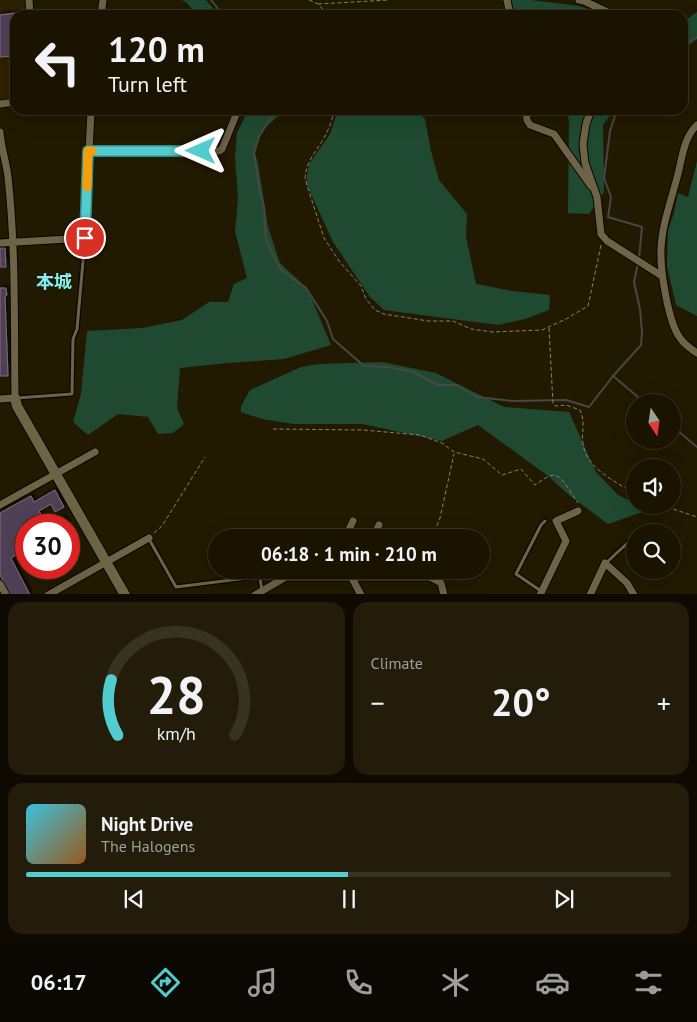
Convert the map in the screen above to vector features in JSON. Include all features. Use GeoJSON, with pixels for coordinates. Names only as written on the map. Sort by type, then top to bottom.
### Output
{"type":"FeatureCollection","features":[{"type":"Feature","properties":{"kind":"street"},"geometry":{"type":"LineString","coordinates":[[579,0],[603,10]]}},
{"type":"Feature","properties":{"kind":"street"},"geometry":{"type":"LineString","coordinates":[[0,244],[85,238],[91,115]]}},
{"type":"Feature","properties":{"kind":"street"},"geometry":{"type":"LineString","coordinates":[[88,151],[220,151],[236,115]]}},
{"type":"Feature","properties":{"kind":"street"},"geometry":{"type":"LineString","coordinates":[[526,115],[530,125],[554,134],[595,192]]}},
{"type":"Feature","properties":{"kind":"street"},"geometry":{"type":"LineString","coordinates":[[589,115],[583,144],[584,164],[595,192],[601,234],[603,238],[662,276]]}},
{"type":"Feature","properties":{"kind":"street"},"geometry":{"type":"LineString","coordinates":[[697,125],[688,137],[661,248],[662,276],[673,321],[679,337],[697,353]]}},
{"type":"Feature","properties":{"kind":"street"},"geometry":{"type":"LineString","coordinates":[[0,132],[8,174],[12,242],[15,398],[17,406],[125,594]]}},
{"type":"Feature","properties":{"kind":"street"},"geometry":{"type":"LineString","coordinates":[[0,399],[15,398]]}},
{"type":"Feature","properties":{"kind":"street"},"geometry":{"type":"LineString","coordinates":[[0,505],[95,452]]}},
{"type":"Feature","properties":{"kind":"street"},"geometry":{"type":"LineString","coordinates":[[541,593],[566,541],[556,521],[578,511]]}},
{"type":"Feature","properties":{"kind":"street"},"geometry":{"type":"LineString","coordinates":[[349,529],[353,521]]}},
{"type":"Feature","properties":{"kind":"street"},"geometry":{"type":"LineString","coordinates":[[377,529],[379,525]]}},
{"type":"Feature","properties":{"kind":"street"},"geometry":{"type":"LineString","coordinates":[[48,594],[149,538]]}},
{"type":"Feature","properties":{"kind":"street"},"geometry":{"type":"LineString","coordinates":[[590,594],[605,563],[627,582],[634,594]]}},
{"type":"Feature","properties":{"kind":"street"},"geometry":{"type":"LineString","coordinates":[[258,593],[282,579]]}},
{"type":"Feature","properties":{"kind":"street"},"geometry":{"type":"LineString","coordinates":[[353,579],[361,594]]}},
{"type":"Feature","properties":{"kind":"street"},"geometry":{"type":"LineString","coordinates":[[433,579],[440,583],[444,594]]}},
{"type":"Feature","properties":{"kind":"street"},"geometry":{"type":"LineString","coordinates":[[0,584],[6,594]]}},
{"type":"Feature","properties":{"kind":"lane"},"geometry":{"type":"LineString","coordinates":[[15,398],[72,394],[73,338],[76,329],[85,238]]}},
{"type":"Feature","properties":{"kind":"lane"},"geometry":{"type":"LineString","coordinates":[[541,593],[516,574],[541,525],[545,522]]}},
{"type":"Feature","properties":{"kind":"lane"},"geometry":{"type":"LineString","coordinates":[[149,538],[176,587],[256,577],[260,578],[258,593]]}},
{"type":"Feature","properties":{"kind":"lane"},"geometry":{"type":"LineString","coordinates":[[605,563],[626,544]]}},
{"type":"Feature","properties":{"kind":"path"},"geometry":{"type":"LineString","coordinates":[[309,0],[318,4],[323,10]]}},
{"type":"Feature","properties":{"kind":"path"},"geometry":{"type":"LineString","coordinates":[[318,4],[389,0]]}},
{"type":"Feature","properties":{"kind":"path"},"geometry":{"type":"LineString","coordinates":[[332,115],[326,136],[310,158],[305,178],[324,238],[339,261],[361,286],[366,300],[375,310],[384,314],[428,321],[453,321],[471,329],[493,332],[549,328],[588,306],[603,238]]}},
{"type":"Feature","properties":{"kind":"path"},"geometry":{"type":"LineString","coordinates":[[549,328],[553,404],[556,406],[566,405],[580,410],[584,423],[583,446],[589,459],[602,474],[626,489]]}},
{"type":"Feature","properties":{"kind":"path"},"geometry":{"type":"LineString","coordinates":[[273,428],[363,430],[420,435],[442,444],[454,452],[483,459],[502,475],[521,469],[535,486],[552,475],[557,476],[562,480],[579,506],[578,511]]}},
{"type":"Feature","properties":{"kind":"path"},"geometry":{"type":"LineString","coordinates":[[436,529],[440,518],[454,452]]}},
{"type":"Feature","properties":{"kind":"path"},"geometry":{"type":"LineString","coordinates":[[149,538],[162,526],[205,457]]}},
{"type":"Feature","properties":{"kind":"path"},"geometry":{"type":"LineString","coordinates":[[681,512],[697,517]]}},
{"type":"Feature","properties":{"kind":"shaded area"},"geometry":{"type":"Polygon","coordinates":[[[0,0],[26,0],[27,10],[10,10],[10,99],[0,100],[0,0]]]}},
{"type":"Feature","properties":{"kind":"green space"},"geometry":{"type":"Polygon","coordinates":[[[182,0],[206,0],[215,10],[193,10],[182,0]]]}},
{"type":"Feature","properties":{"kind":"green space"},"geometry":{"type":"Polygon","coordinates":[[[502,0],[531,0],[579,6],[591,10],[506,10],[502,0]]]}},
{"type":"Feature","properties":{"kind":"green space"},"geometry":{"type":"Polygon","coordinates":[[[697,12],[697,39],[688,46],[688,18],[697,12]]]}},
{"type":"Feature","properties":{"kind":"green space"},"geometry":{"type":"Polygon","coordinates":[[[246,115],[278,115],[263,130],[254,150],[258,163],[268,227],[280,263],[307,288],[331,345],[284,359],[180,368],[177,408],[184,424],[173,433],[158,434],[148,417],[118,414],[88,435],[73,422],[81,394],[87,331],[142,328],[182,320],[209,302],[228,302],[234,284],[247,278],[235,231],[238,199],[235,156],[237,133],[246,115]]]}},
{"type":"Feature","properties":{"kind":"green space"},"geometry":{"type":"Polygon","coordinates":[[[336,115],[420,115],[425,119],[439,180],[467,214],[466,237],[476,284],[512,291],[550,295],[549,310],[525,319],[498,325],[384,310],[370,297],[333,242],[306,183],[309,164],[330,134],[336,115]]]}},
{"type":"Feature","properties":{"kind":"green space"},"geometry":{"type":"Polygon","coordinates":[[[568,115],[610,115],[603,125],[604,192],[589,214],[568,213],[568,115]]]}},
{"type":"Feature","properties":{"kind":"green space"},"geometry":{"type":"Polygon","coordinates":[[[697,161],[697,316],[676,305],[667,266],[668,230],[678,193],[688,197],[697,161]]]}},
{"type":"Feature","properties":{"kind":"green space"},"geometry":{"type":"Polygon","coordinates":[[[382,362],[436,373],[504,407],[569,412],[596,472],[618,495],[626,499],[626,514],[637,514],[608,524],[569,495],[548,476],[478,425],[442,441],[362,424],[294,424],[262,419],[241,412],[241,406],[250,390],[301,367],[319,364],[382,362]]]}},
{"type":"Feature","properties":{"kind":"building"},"geometry":{"type":"Polygon","coordinates":[[[10,14],[10,56],[0,57],[0,15],[10,14]]]}},
{"type":"Feature","properties":{"kind":"building"},"geometry":{"type":"Polygon","coordinates":[[[0,248],[5,248],[6,267],[0,267],[0,248]]]}},
{"type":"Feature","properties":{"kind":"building"},"geometry":{"type":"Polygon","coordinates":[[[0,288],[6,288],[7,295],[5,296],[8,376],[0,376],[0,288]]]}},
{"type":"Feature","properties":{"kind":"building"},"geometry":{"type":"Polygon","coordinates":[[[55,490],[64,507],[55,512],[51,504],[39,511],[41,514],[15,514],[15,556],[11,558],[15,566],[15,579],[22,579],[29,594],[10,594],[0,575],[0,513],[31,496],[34,502],[55,490]]]}},
{"type":"Feature","properties":{"kind":"waterway"},"geometry":{"type":"LineString","coordinates":[[211,0],[219,10]]}},
{"type":"Feature","properties":{"kind":"waterway"},"geometry":{"type":"LineString","coordinates":[[688,43],[697,37]]}},
{"type":"Feature","properties":{"kind":"waterway"},"geometry":{"type":"LineString","coordinates":[[272,115],[259,137],[254,153],[264,207],[266,241],[281,270],[306,288],[327,321],[333,339],[364,366],[411,371],[438,385],[457,385],[477,397],[512,401],[566,400],[589,407],[613,376],[641,345],[640,309],[634,282],[638,263]]}},
{"type":"Feature","properties":{"kind":"waterway"},"geometry":{"type":"LineString","coordinates":[[615,115],[610,131],[604,178],[611,197],[608,217],[642,227],[639,258]]}},
{"type":"Feature","properties":{"kind":"waterway"},"geometry":{"type":"LineString","coordinates":[[613,376],[634,394]]}},
{"type":"Feature","properties":{"kind":"waterway"},"geometry":{"type":"LineString","coordinates":[[681,434],[697,447]]}},
{"type":"Feature","properties":{"kind":"slow traffic"},"geometry":{"type":"LineString","coordinates":[[87,187],[88,151],[92,151]]}},
{"type":"Feature","properties":{"kind":"district","name":"本城"},"geometry":{"type":"Point","coordinates":[54,282]}},
{"type":"Feature","properties":{"kind":"route"},"geometry":{"type":"LineString","coordinates":[[85,238],[88,151],[201,151]]}}]}
